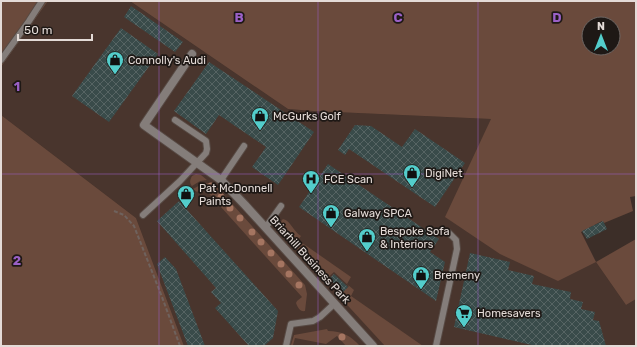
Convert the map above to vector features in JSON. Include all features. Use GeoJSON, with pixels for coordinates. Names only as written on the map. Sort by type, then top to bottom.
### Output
{"type":"FeatureCollection","features":[{"type":"Feature","properties":{"kind":"street","name":"Briarhill Business Park"},"geometry":{"type":"LineString","coordinates":[[192,54],[144,125],[221,180],[245,204],[373,346]]}},
{"type":"Feature","properties":{"kind":"lane"},"geometry":{"type":"LineString","coordinates":[[1,60],[42,1]]}},
{"type":"Feature","properties":{"kind":"lane"},"geometry":{"type":"LineString","coordinates":[[143,215],[198,163],[206,153],[206,141],[175,120]]}},
{"type":"Feature","properties":{"kind":"lane"},"geometry":{"type":"LineString","coordinates":[[221,180],[244,146]]}},
{"type":"Feature","properties":{"kind":"lane"},"geometry":{"type":"LineString","coordinates":[[266,227],[281,206]]}},
{"type":"Feature","properties":{"kind":"lane"},"geometry":{"type":"LineString","coordinates":[[436,346],[457,249],[456,240],[449,233]]}},
{"type":"Feature","properties":{"kind":"lane"},"geometry":{"type":"LineString","coordinates":[[286,346],[291,324],[313,321],[334,304]]}},
{"type":"Feature","properties":{"kind":"path"},"geometry":{"type":"LineString","coordinates":[[114,211],[124,215],[134,226],[180,346]]}},
{"type":"Feature","properties":{"kind":"shaded area"},"geometry":{"type":"Polygon","coordinates":[[[1,1],[48,1],[1,67],[1,1]]]}},
{"type":"Feature","properties":{"kind":"shaded area"},"geometry":{"type":"Polygon","coordinates":[[[48,1],[130,1],[288,109],[491,119],[626,305],[636,299],[636,346],[184,346],[136,218],[1,115],[1,67],[48,1]]]}},
{"type":"Feature","properties":{"kind":"shaded area"},"geometry":{"type":"Polygon","coordinates":[[[130,1],[636,1],[636,196],[630,197],[633,211],[604,223],[602,221],[581,232],[596,262],[558,281],[500,254],[445,217],[491,119],[288,109],[130,1]]]}},
{"type":"Feature","properties":{"kind":"shaded area"},"geometry":{"type":"Polygon","coordinates":[[[1,115],[136,218],[184,346],[1,346],[1,115]]]}},
{"type":"Feature","properties":{"kind":"shaded area"},"geometry":{"type":"Polygon","coordinates":[[[196,174],[201,175],[207,180],[200,181],[192,186],[190,183],[192,176],[196,174]]]}},
{"type":"Feature","properties":{"kind":"shaded area"},"geometry":{"type":"Polygon","coordinates":[[[206,183],[216,186],[305,285],[307,294],[305,311],[299,309],[296,303],[302,297],[203,187],[197,192],[193,189],[206,183]]]}},
{"type":"Feature","properties":{"kind":"shaded area"},"geometry":{"type":"Polygon","coordinates":[[[283,219],[286,220],[301,236],[298,240],[351,277],[347,284],[354,290],[351,296],[423,346],[385,346],[339,296],[349,286],[334,272],[325,280],[283,234],[281,224],[283,219]]]}},
{"type":"Feature","properties":{"kind":"shaded area"},"geometry":{"type":"Polygon","coordinates":[[[636,239],[636,299],[626,305],[596,262],[636,239]]]}},
{"type":"Feature","properties":{"kind":"shaded area"},"geometry":{"type":"Polygon","coordinates":[[[327,329],[328,331],[346,335],[360,346],[346,346],[337,336],[326,344],[295,338],[293,345],[291,345],[294,335],[327,329]]]}},
{"type":"Feature","properties":{"kind":"building"},"geometry":{"type":"Polygon","coordinates":[[[131,6],[183,42],[175,52],[124,17],[131,6]]]}},
{"type":"Feature","properties":{"kind":"building"},"geometry":{"type":"Polygon","coordinates":[[[121,28],[158,54],[109,122],[72,96],[121,28]]]}},
{"type":"Feature","properties":{"kind":"building"},"geometry":{"type":"Polygon","coordinates":[[[209,62],[314,132],[278,185],[252,167],[266,147],[219,115],[206,134],[174,111],[209,62]]]}},
{"type":"Feature","properties":{"kind":"building"},"geometry":{"type":"Polygon","coordinates":[[[355,125],[371,126],[402,147],[415,129],[465,163],[435,207],[349,149],[345,155],[338,150],[355,125]]]}},
{"type":"Feature","properties":{"kind":"building"},"geometry":{"type":"Polygon","coordinates":[[[328,164],[439,239],[430,252],[445,262],[436,301],[299,207],[328,164]]]}},
{"type":"Feature","properties":{"kind":"building"},"geometry":{"type":"Polygon","coordinates":[[[179,201],[278,311],[273,338],[264,346],[249,346],[215,308],[221,303],[211,292],[216,288],[157,221],[179,201]]]}},
{"type":"Feature","properties":{"kind":"building"},"geometry":{"type":"Polygon","coordinates":[[[603,221],[607,229],[587,239],[582,231],[603,221]]]}},
{"type":"Feature","properties":{"kind":"building"},"geometry":{"type":"Polygon","coordinates":[[[470,253],[510,262],[508,270],[534,276],[532,284],[571,292],[570,299],[583,302],[581,309],[595,312],[593,320],[599,321],[606,346],[536,346],[454,327],[470,253]]]}},
{"type":"Feature","properties":{"kind":"building"},"geometry":{"type":"Polygon","coordinates":[[[165,257],[176,269],[205,346],[188,346],[157,264],[165,257]]]}},
{"type":"Feature","properties":{"kind":"building"},"geometry":{"type":"Polygon","coordinates":[[[334,274],[348,287],[343,292],[329,279],[334,274]]]}},
{"type":"Feature","properties":{"kind":"place","name":"Connolly's Audi"},"geometry":{"type":"Point","coordinates":[115,75]}},
{"type":"Feature","properties":{"kind":"place","name":"McGurks Golf"},"geometry":{"type":"Point","coordinates":[260,131]}},
{"type":"Feature","properties":{"kind":"place","name":"DigiNet"},"geometry":{"type":"Point","coordinates":[412,188]}},
{"type":"Feature","properties":{"kind":"place","name":"FCE Scan"},"geometry":{"type":"Point","coordinates":[311,194]}},
{"type":"Feature","properties":{"kind":"place","name":"Pat McDonnell Paints"},"geometry":{"type":"Point","coordinates":[186,209]}},
{"type":"Feature","properties":{"kind":"place","name":"Galway SPCA"},"geometry":{"type":"Point","coordinates":[331,228]}},
{"type":"Feature","properties":{"kind":"place","name":"Bespoke Sofa & Interiors"},"geometry":{"type":"Point","coordinates":[367,252]}},
{"type":"Feature","properties":{"kind":"place","name":"Bremeny"},"geometry":{"type":"Point","coordinates":[421,290]}},
{"type":"Feature","properties":{"kind":"place","name":"Homesavers"},"geometry":{"type":"Point","coordinates":[464,328]}}]}
